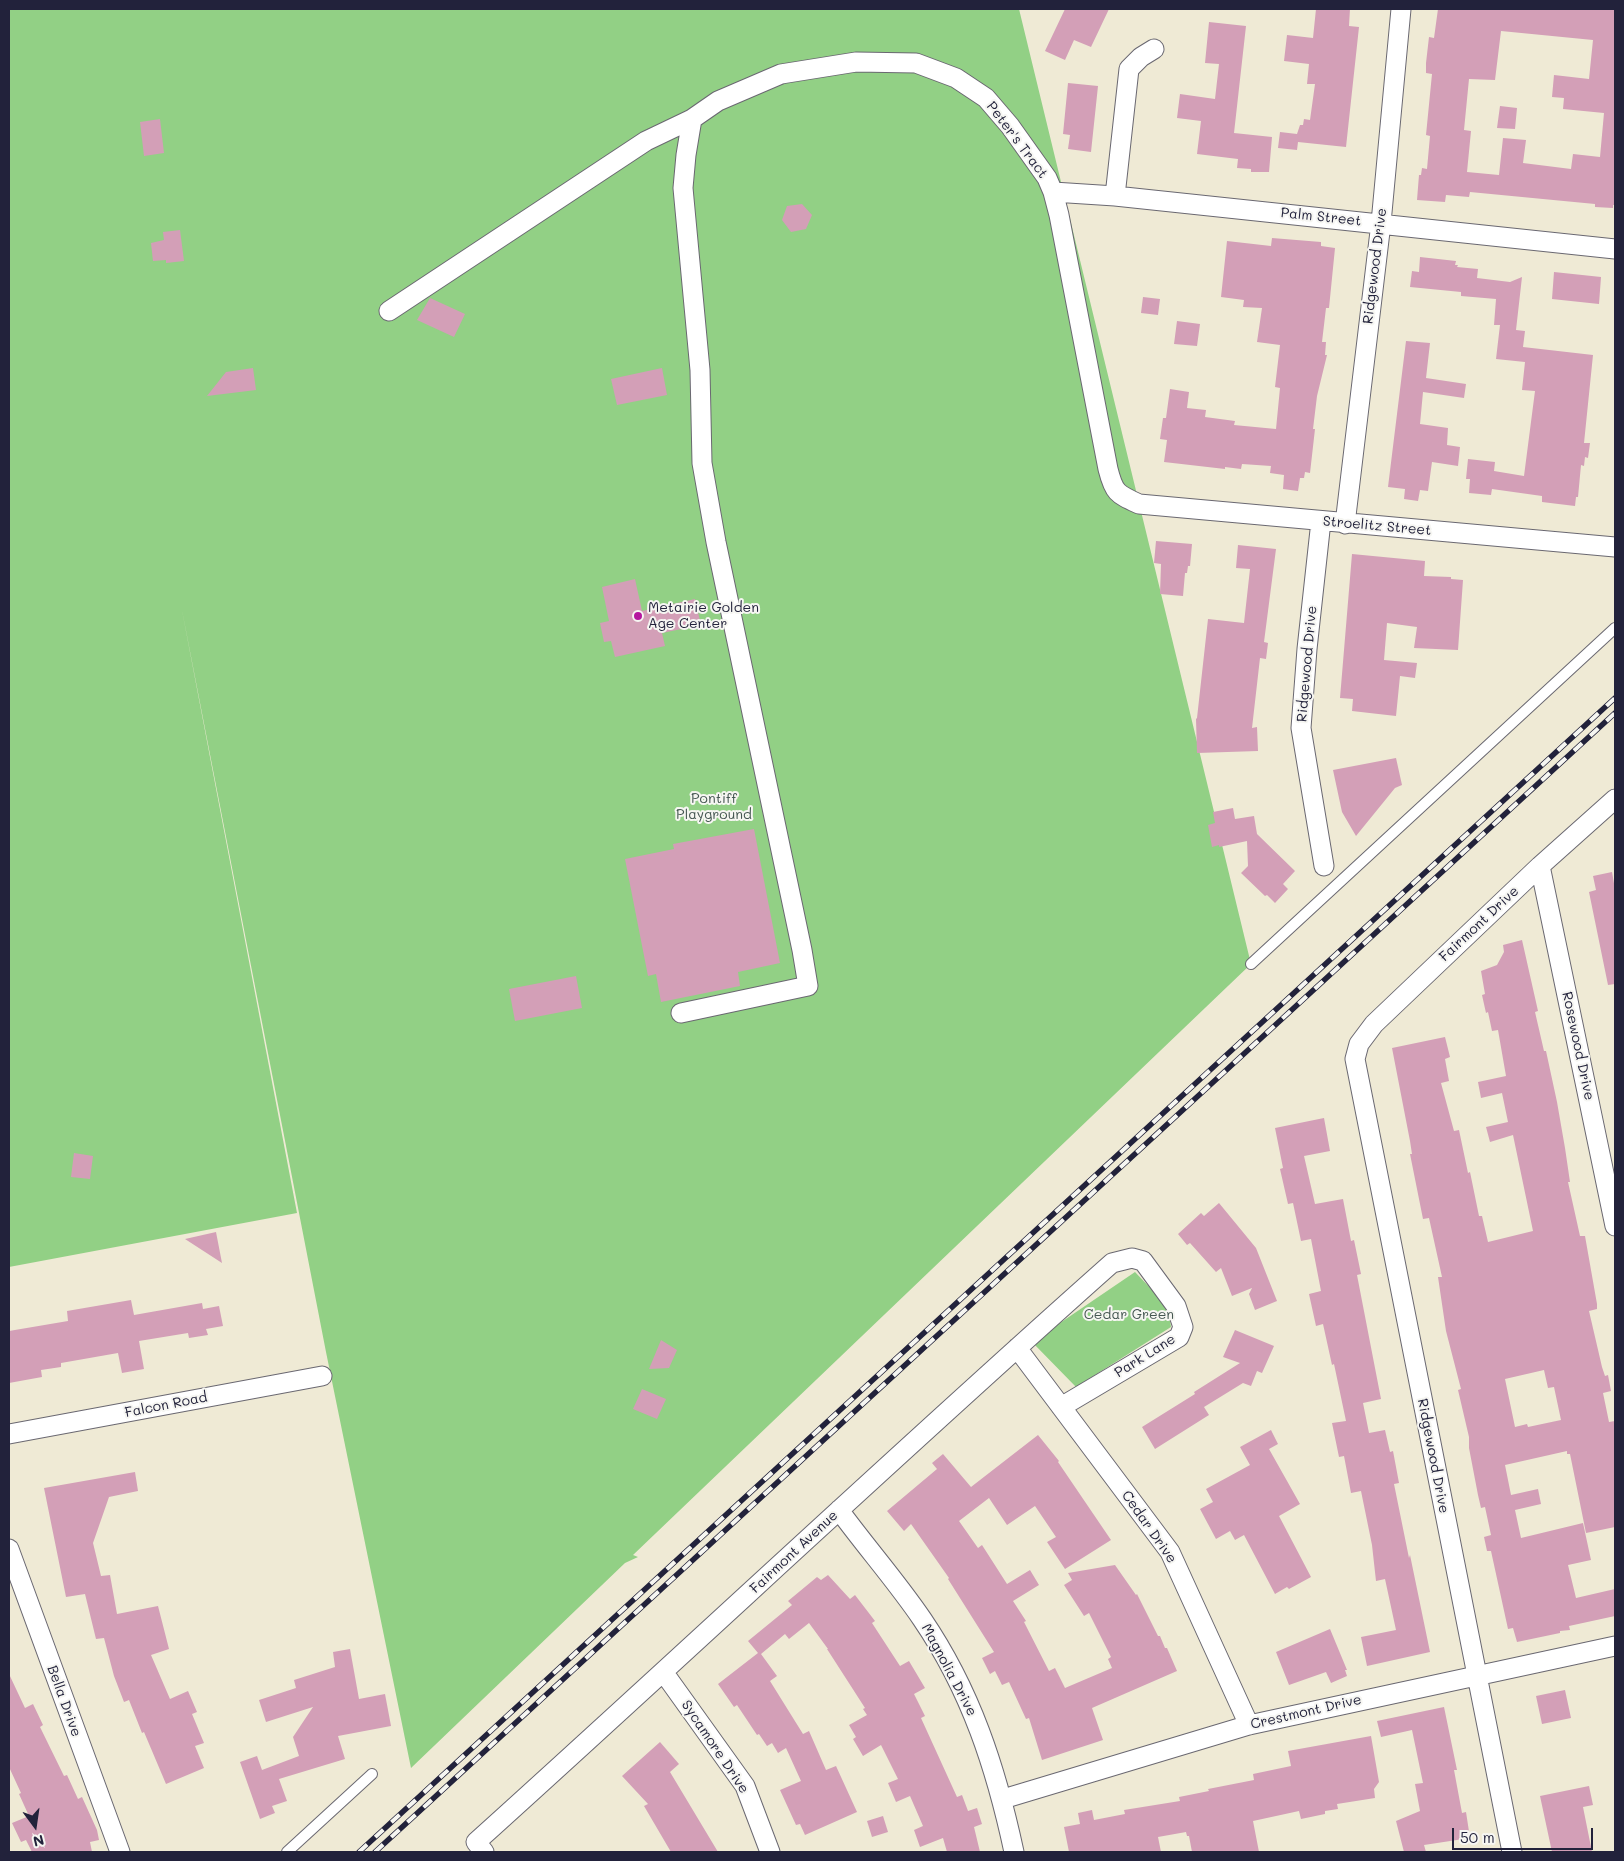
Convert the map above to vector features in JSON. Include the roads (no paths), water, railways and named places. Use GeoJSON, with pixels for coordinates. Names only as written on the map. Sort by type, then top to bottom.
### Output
{"type":"FeatureCollection","features":[{"type":"Feature","properties":{"kind":"street","name":"Ridgewood Drive"},"geometry":{"type":"LineString","coordinates":[[1344,524],[1380,223],[1401,9]]}},
{"type":"Feature","properties":{"kind":"street"},"geometry":{"type":"LineString","coordinates":[[1115,196],[1129,69],[1141,57],[1154,49]]}},
{"type":"Feature","properties":{"kind":"street","name":"Peter's Tract"},"geometry":{"type":"LineString","coordinates":[[389,311],[646,141],[692,119],[718,101],[782,74],[856,62],[916,63],[956,78],[986,98],[1010,126],[1047,178],[1053,192],[1112,484],[1116,492],[1139,504]]}},
{"type":"Feature","properties":{"kind":"street"},"geometry":{"type":"LineString","coordinates":[[681,1013],[808,986],[716,542],[702,463],[700,370],[683,188],[692,119]]}},
{"type":"Feature","properties":{"kind":"street","name":"Palm Street"},"geometry":{"type":"LineString","coordinates":[[1053,192],[1115,196],[1615,249]]}},
{"type":"Feature","properties":{"kind":"street","name":"Stroelitz Street"},"geometry":{"type":"LineString","coordinates":[[1139,504],[1615,547]]}},
{"type":"Feature","properties":{"kind":"street","name":"Ridgewood Drive"},"geometry":{"type":"LineString","coordinates":[[1321,521],[1307,649],[1301,728],[1324,866]]}},
{"type":"Feature","properties":{"kind":"street","name":"Fairmont Drive"},"geometry":{"type":"LineString","coordinates":[[1355,1059],[1359,1044],[1374,1024],[1540,866],[1615,798]]}},
{"type":"Feature","properties":{"kind":"street","name":"Rosewood Drive"},"geometry":{"type":"LineString","coordinates":[[1540,866],[1615,1226]]}},
{"type":"Feature","properties":{"kind":"street","name":"Ridgewood Drive"},"geometry":{"type":"LineString","coordinates":[[1355,1059],[1512,1852]]}},
{"type":"Feature","properties":{"kind":"street","name":"Park Lane"},"geometry":{"type":"LineString","coordinates":[[1061,1407],[1179,1337],[1183,1327],[1176,1306],[1143,1261],[1132,1258],[1112,1263]]}},
{"type":"Feature","properties":{"kind":"street","name":"Fairmont Avenue"},"geometry":{"type":"LineString","coordinates":[[480,1847],[838,1510],[1112,1263]]}},
{"type":"Feature","properties":{"kind":"street","name":"Cedar Drive"},"geometry":{"type":"LineString","coordinates":[[1017,1348],[1170,1552],[1249,1725]]}},
{"type":"Feature","properties":{"kind":"street","name":"Falcon Road"},"geometry":{"type":"LineString","coordinates":[[9,1434],[322,1376]]}},
{"type":"Feature","properties":{"kind":"street","name":"Magnolia Drive"},"geometry":{"type":"LineString","coordinates":[[838,1510],[922,1619],[942,1651],[972,1711],[1003,1799],[1014,1852]]}},
{"type":"Feature","properties":{"kind":"street","name":"Bella Drive"},"geometry":{"type":"LineString","coordinates":[[9,1549],[120,1852]]}},
{"type":"Feature","properties":{"kind":"street","name":"Crestmont Drive"},"geometry":{"type":"LineString","coordinates":[[1003,1799],[1249,1725],[1476,1674],[1615,1646]]}},
{"type":"Feature","properties":{"kind":"street","name":"Sycamore Drive"},"geometry":{"type":"LineString","coordinates":[[664,1673],[745,1786],[770,1852]]}},
{"type":"Feature","properties":{"kind":"lane"},"geometry":{"type":"LineString","coordinates":[[1251,964],[1615,628]]}},
{"type":"Feature","properties":{"kind":"lane"},"geometry":{"type":"LineString","coordinates":[[287,1852],[372,1774]]}},
{"type":"Feature","properties":{"kind":"railway"},"geometry":{"type":"LineString","coordinates":[[359,1852],[1615,698]]}},
{"type":"Feature","properties":{"kind":"railway"},"geometry":{"type":"LineString","coordinates":[[375,1852],[1615,713]]}},
{"type":"Feature","properties":{"kind":"place","name":"Metairie Golden Age Center"},"geometry":{"type":"Point","coordinates":[638,616]}},
{"type":"Feature","properties":{"kind":"park label","name":"Pontiff Playground"},"geometry":{"type":"Point","coordinates":[714,808]}},
{"type":"Feature","properties":{"kind":"park label","name":"Cedar Green"},"geometry":{"type":"Point","coordinates":[1129,1315]}}]}
